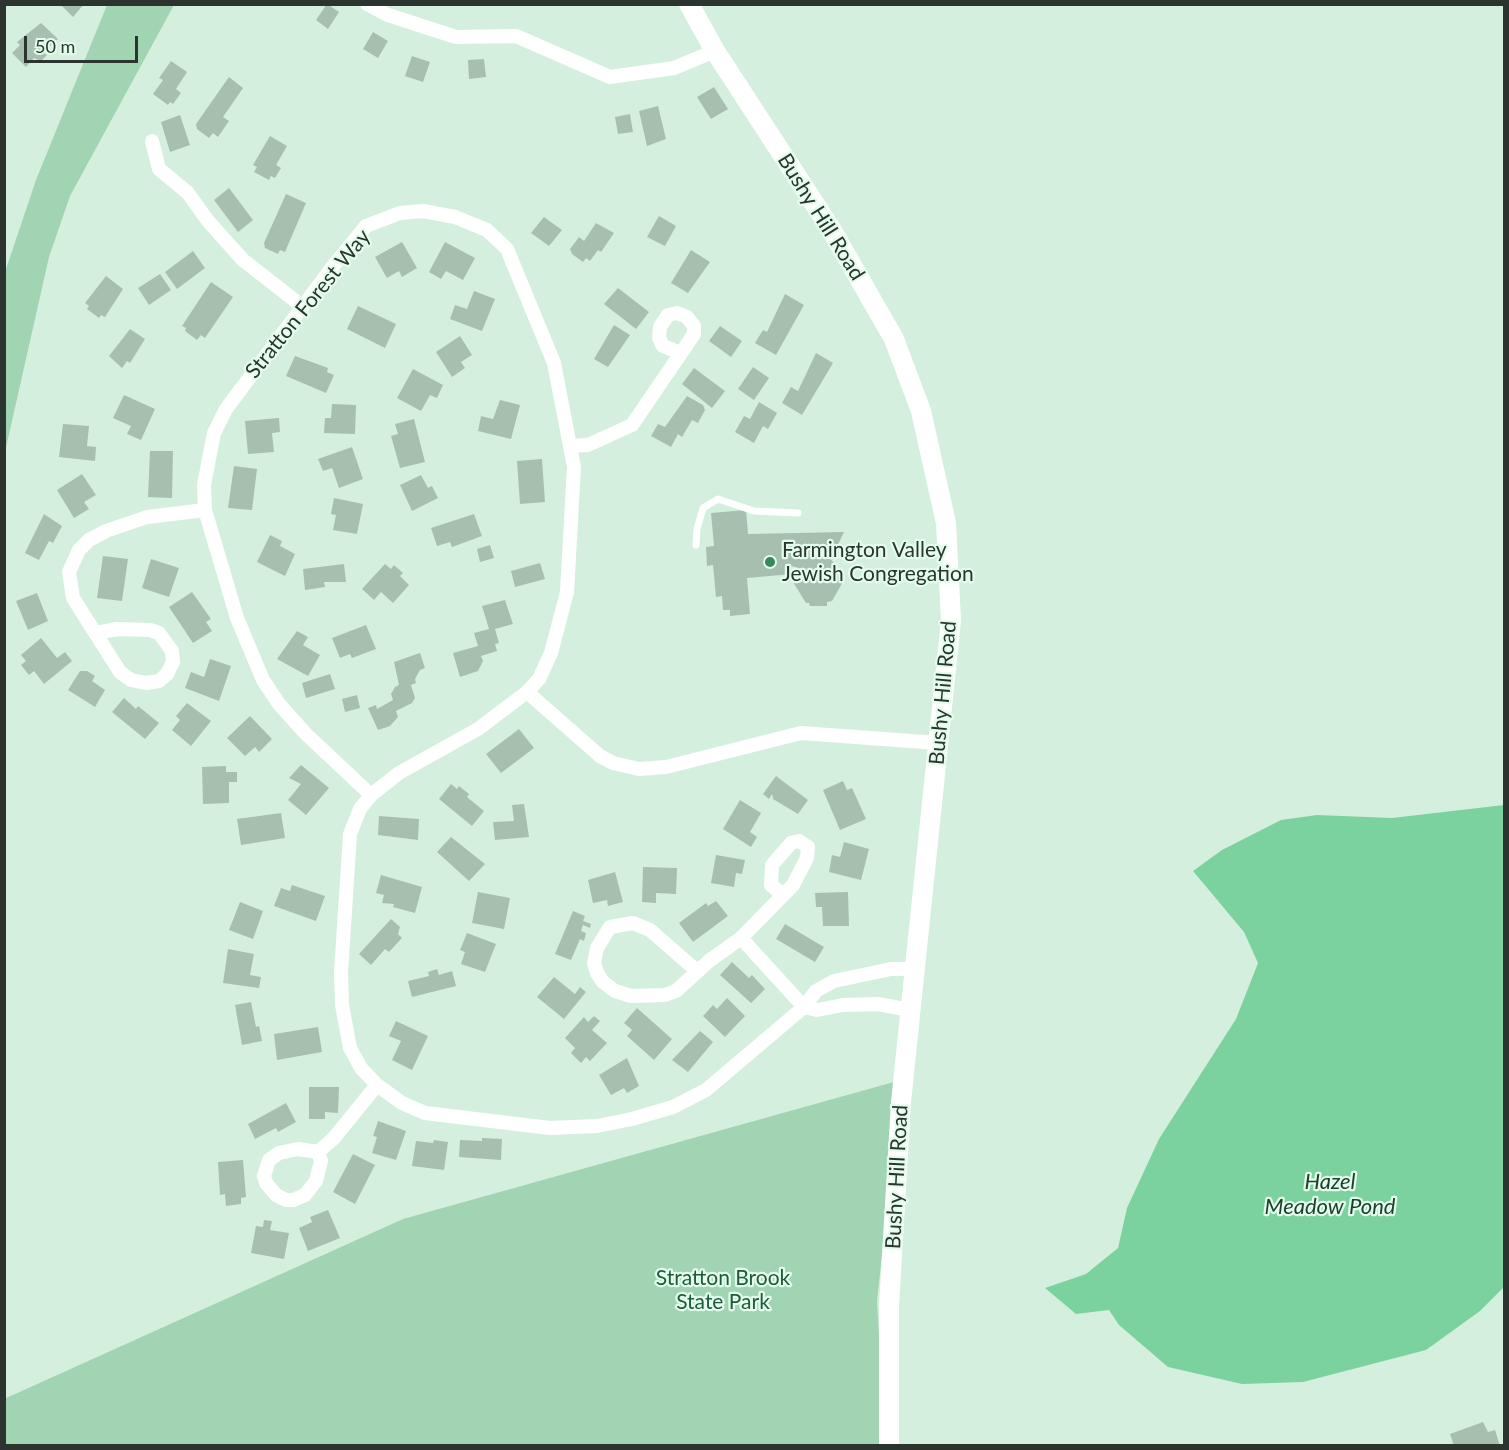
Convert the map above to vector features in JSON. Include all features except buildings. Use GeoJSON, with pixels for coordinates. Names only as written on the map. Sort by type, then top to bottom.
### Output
{"type":"FeatureCollection","features":[{"type":"Feature","properties":{"kind":"main road","name":"Bushy Hill Road"},"geometry":{"type":"LineString","coordinates":[[689,4],[715,51],[854,269],[894,339],[921,411],[946,523],[951,620],[901,1102],[889,1306],[889,1446]]}},
{"type":"Feature","properties":{"kind":"street"},"geometry":{"type":"LineString","coordinates":[[367,4],[388,15],[456,37],[516,36],[610,77],[674,68],[715,51]]}},
{"type":"Feature","properties":{"kind":"street"},"geometry":{"type":"LineString","coordinates":[[152,141],[159,169],[188,193],[201,212],[243,260],[302,306]]}},
{"type":"Feature","properties":{"kind":"street","name":"Stratton Forest Way"},"geometry":{"type":"LineString","coordinates":[[371,795],[306,734],[279,704],[263,680],[237,618],[205,510],[204,485],[214,433],[226,409],[302,306],[366,226],[400,213],[423,211],[455,217],[487,230],[507,249],[554,363],[574,467],[567,592],[550,653],[538,679],[527,692],[478,729],[399,773],[371,795],[360,809],[350,834],[344,886],[341,984],[342,1005],[350,1048],[361,1068],[377,1085],[402,1102],[425,1113],[550,1128],[597,1125],[632,1119],[673,1107],[706,1090],[804,1007],[816,991],[834,981],[891,969],[915,969]]}},
{"type":"Feature","properties":{"kind":"street"},"geometry":{"type":"LineString","coordinates":[[571,446],[588,445],[632,425],[681,353]]}},
{"type":"Feature","properties":{"kind":"street"},"geometry":{"type":"LineString","coordinates":[[96,633],[126,629],[159,633],[172,651],[173,662],[159,681],[146,683],[131,680],[108,656],[73,598],[69,585],[69,572],[79,550],[89,540],[127,522],[205,510]]}},
{"type":"Feature","properties":{"kind":"street"},"geometry":{"type":"LineString","coordinates":[[527,692],[600,756],[619,765],[639,769],[675,765],[801,733],[938,743]]}},
{"type":"Feature","properties":{"kind":"street"},"geometry":{"type":"LineString","coordinates":[[697,971],[650,930],[633,923],[610,927],[597,948],[594,963],[603,982],[615,991],[632,996],[665,995],[676,991],[697,971],[741,938],[783,895]]}},
{"type":"Feature","properties":{"kind":"street"},"geometry":{"type":"LineString","coordinates":[[741,938],[804,1007],[817,1010],[843,1005],[878,1005],[910,1010]]}},
{"type":"Feature","properties":{"kind":"street"},"geometry":{"type":"LineString","coordinates":[[318,1152],[321,1161],[316,1181],[305,1195],[286,1200],[276,1195],[266,1183],[266,1166],[279,1153],[298,1149],[318,1152],[333,1139],[377,1085]]}},
{"type":"Feature","properties":{"kind":"lane"},"geometry":{"type":"LineString","coordinates":[[696,545],[703,508],[718,499],[754,511],[798,513]]}},
{"type":"Feature","properties":{"kind":"green space"},"geometry":{"type":"Polygon","coordinates":[[[107,5],[174,5],[70,196],[49,257],[5,452],[5,272],[36,180],[107,5]]]}},
{"type":"Feature","properties":{"kind":"green space","name":"Stratton Brook State Park"},"geometry":{"type":"Polygon","coordinates":[[[901,1080],[877,1301],[885,1445],[5,1445],[4,1399],[403,1219],[901,1080]]]}},
{"type":"Feature","properties":{"kind":"water","name":"Hazel Meadow Pond"},"geometry":{"type":"Polygon","coordinates":[[[1504,805],[1504,1287],[1480,1311],[1426,1350],[1303,1382],[1242,1384],[1168,1367],[1119,1325],[1109,1310],[1076,1314],[1045,1288],[1086,1274],[1118,1248],[1127,1208],[1159,1139],[1236,1019],[1258,963],[1244,932],[1193,871],[1222,850],[1281,820],[1317,815],[1392,818],[1504,805]]]}},
{"type":"Feature","properties":{"kind":"place","name":"Farmington Valley Jewish Congregation"},"geometry":{"type":"Point","coordinates":[770,562]}}]}
